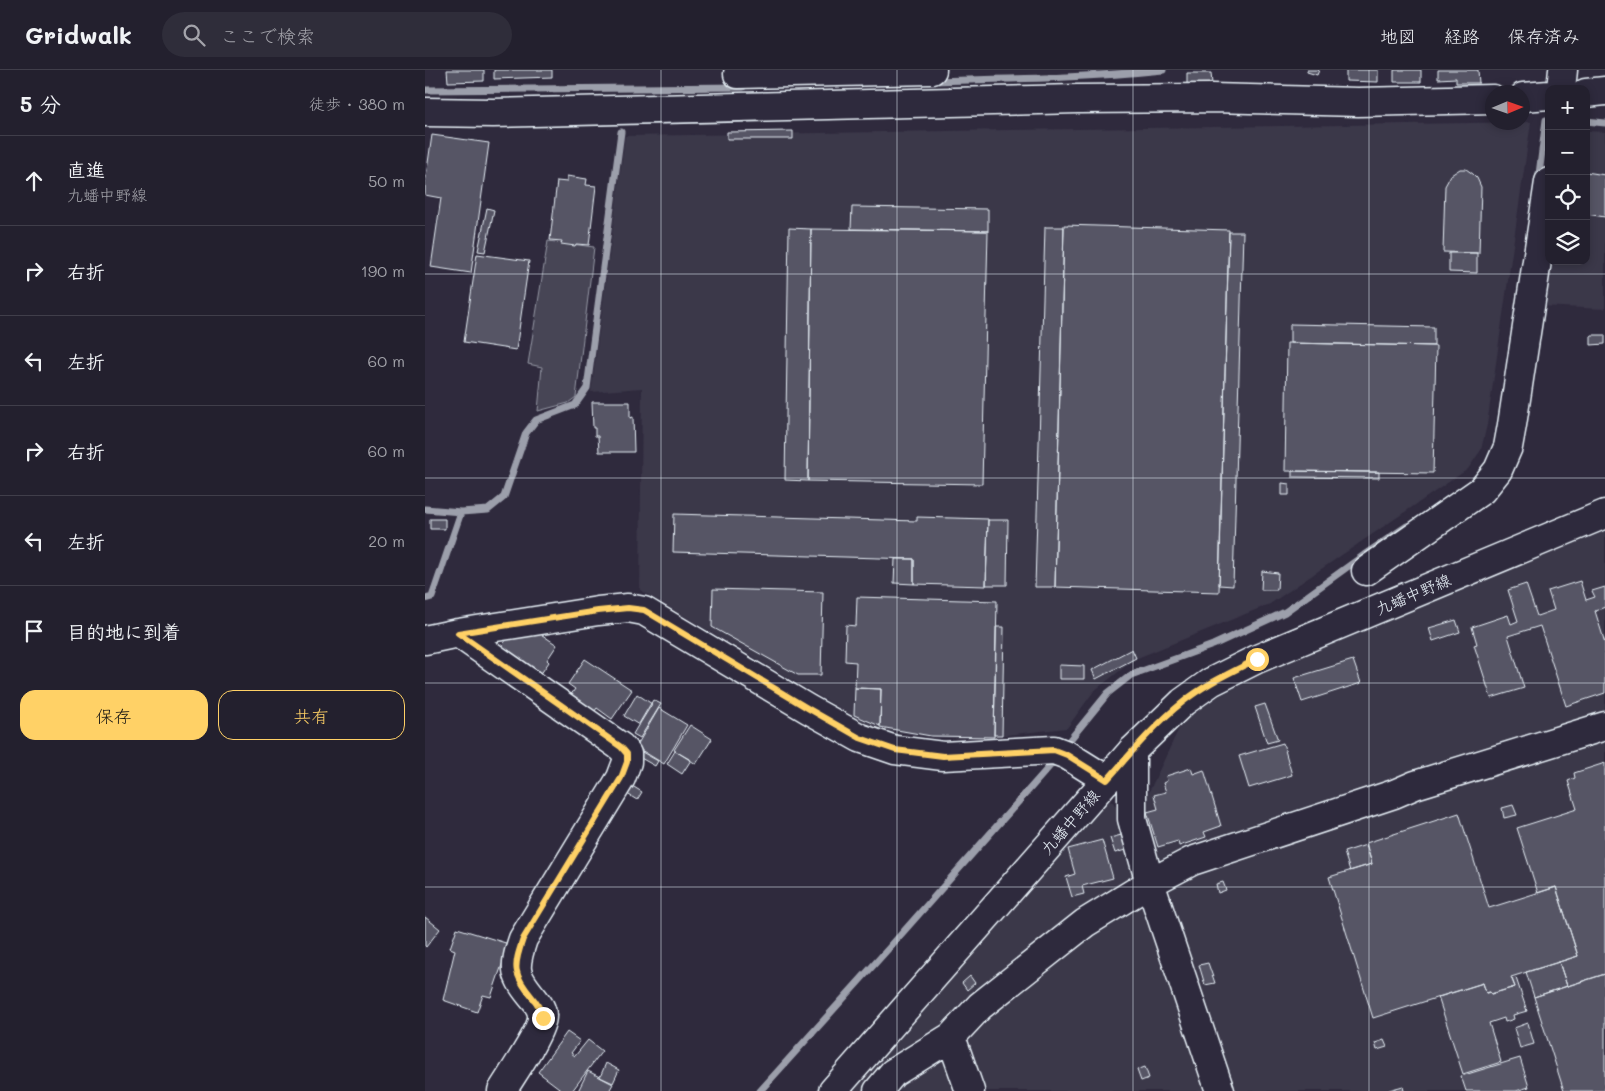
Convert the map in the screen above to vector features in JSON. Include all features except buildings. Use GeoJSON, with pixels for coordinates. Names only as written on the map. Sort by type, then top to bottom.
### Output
{"type":"FeatureCollection","features":[{"type":"Feature","properties":{"kind":"street"},"geometry":{"type":"LineString","coordinates":[[425,112],[503,112],[742,82],[932,70]]}},
{"type":"Feature","properties":{"kind":"street"},"geometry":{"type":"LineString","coordinates":[[1561,85],[1563,70]]}},
{"type":"Feature","properties":{"kind":"street"},"geometry":{"type":"LineString","coordinates":[[742,82],[1088,99],[1212,98],[1358,102],[1485,98]]}},
{"type":"Feature","properties":{"kind":"street"},"geometry":{"type":"LineString","coordinates":[[1590,93],[1605,91]]}},
{"type":"Feature","properties":{"kind":"street"},"geometry":{"type":"LineString","coordinates":[[1530,97],[1545,96]]}},
{"type":"Feature","properties":{"kind":"street"},"geometry":{"type":"LineString","coordinates":[[1366,572],[1483,490],[1499,470],[1508,447],[1513,425],[1545,209]]}},
{"type":"Feature","properties":{"kind":"street","name":"九蟠中野線"},"geometry":{"type":"LineString","coordinates":[[833,1091],[1132,751],[1183,702],[1211,682],[1257,659],[1605,514]]}},
{"type":"Feature","properties":{"kind":"street"},"geometry":{"type":"LineString","coordinates":[[425,640],[598,611],[628,608],[644,610],[860,738],[895,750],[943,756],[1061,753],[1107,780]]}},
{"type":"Feature","properties":{"kind":"street"},"geometry":{"type":"LineString","coordinates":[[458,633],[621,747],[627,754],[627,762],[621,778],[523,939],[516,969],[520,982],[541,1008],[543,1018],[537,1032],[502,1091]]}},
{"type":"Feature","properties":{"kind":"street"},"geometry":{"type":"LineString","coordinates":[[878,1091],[893,1073],[951,1037],[980,1006],[1085,923],[1192,861],[1394,794],[1415,785],[1605,726]]}},
{"type":"Feature","properties":{"kind":"street"},"geometry":{"type":"LineString","coordinates":[[1132,751],[1132,818],[1150,884],[1220,1091]]}},
{"type":"Feature","properties":{"kind":"street"},"geometry":{"type":"LineString","coordinates":[[951,1037],[970,1091]]}},
{"type":"Feature","properties":{"kind":"shaded area"},"geometry":{"type":"Polygon","coordinates":[[[1485,123],[1485,130],[1530,130],[1487,425],[1481,450],[1468,469],[1270,604],[1135,659],[1094,691],[1067,728],[970,739],[933,737],[889,731],[863,722],[640,590],[642,388],[591,392],[625,136],[1485,123]]]}},
{"type":"Feature","properties":{"kind":"shaded area"},"geometry":{"type":"Polygon","coordinates":[[[1590,131],[1605,132],[1605,309],[1539,306],[1548,265],[1590,265],[1590,131]]]}},
{"type":"Feature","properties":{"kind":"shaded area"},"geometry":{"type":"Polygon","coordinates":[[[548,241],[594,247],[576,397],[568,403],[538,411],[542,367],[528,364],[548,241]]]}},
{"type":"Feature","properties":{"kind":"shaded area"},"geometry":{"type":"Polygon","coordinates":[[[1605,523],[1605,1091],[853,1091],[1102,800],[1113,802],[1123,824],[1141,814],[1147,796],[1188,713],[1258,669],[1605,523]]]}},
{"type":"Feature","properties":{"kind":"waterway"},"geometry":{"type":"LineString","coordinates":[[931,81],[1018,79],[1163,70]]}},
{"type":"Feature","properties":{"kind":"waterway"},"geometry":{"type":"LineString","coordinates":[[425,90],[743,87]]}},
{"type":"Feature","properties":{"kind":"waterway"},"geometry":{"type":"LineString","coordinates":[[1590,121],[1605,123]]}},
{"type":"Feature","properties":{"kind":"waterway"},"geometry":{"type":"LineString","coordinates":[[1538,182],[1545,128]]}},
{"type":"Feature","properties":{"kind":"waterway"},"geometry":{"type":"LineString","coordinates":[[425,509],[461,512],[488,510],[504,497],[526,433],[536,420],[575,405],[587,388],[621,132]]}},
{"type":"Feature","properties":{"kind":"waterway"},"geometry":{"type":"LineString","coordinates":[[425,599],[432,597],[461,512]]}},
{"type":"Feature","properties":{"kind":"waterway"},"geometry":{"type":"LineString","coordinates":[[1064,747],[1108,693],[1131,675],[1213,645],[1285,612],[1407,526]]}},
{"type":"Feature","properties":{"kind":"waterway"},"geometry":{"type":"LineString","coordinates":[[760,1091],[1057,758]]}},
{"type":"Feature","properties":{"kind":"route"},"geometry":{"type":"LineString","coordinates":[[543,1018],[541,1008],[520,982],[516,969],[518,954],[523,939],[621,778],[627,762],[627,754],[621,747],[458,633],[598,611],[628,608],[644,610],[860,738],[895,750],[943,756],[1054,750],[1067,755],[1107,780],[1132,751],[1183,702],[1211,682],[1257,659]]}}]}
